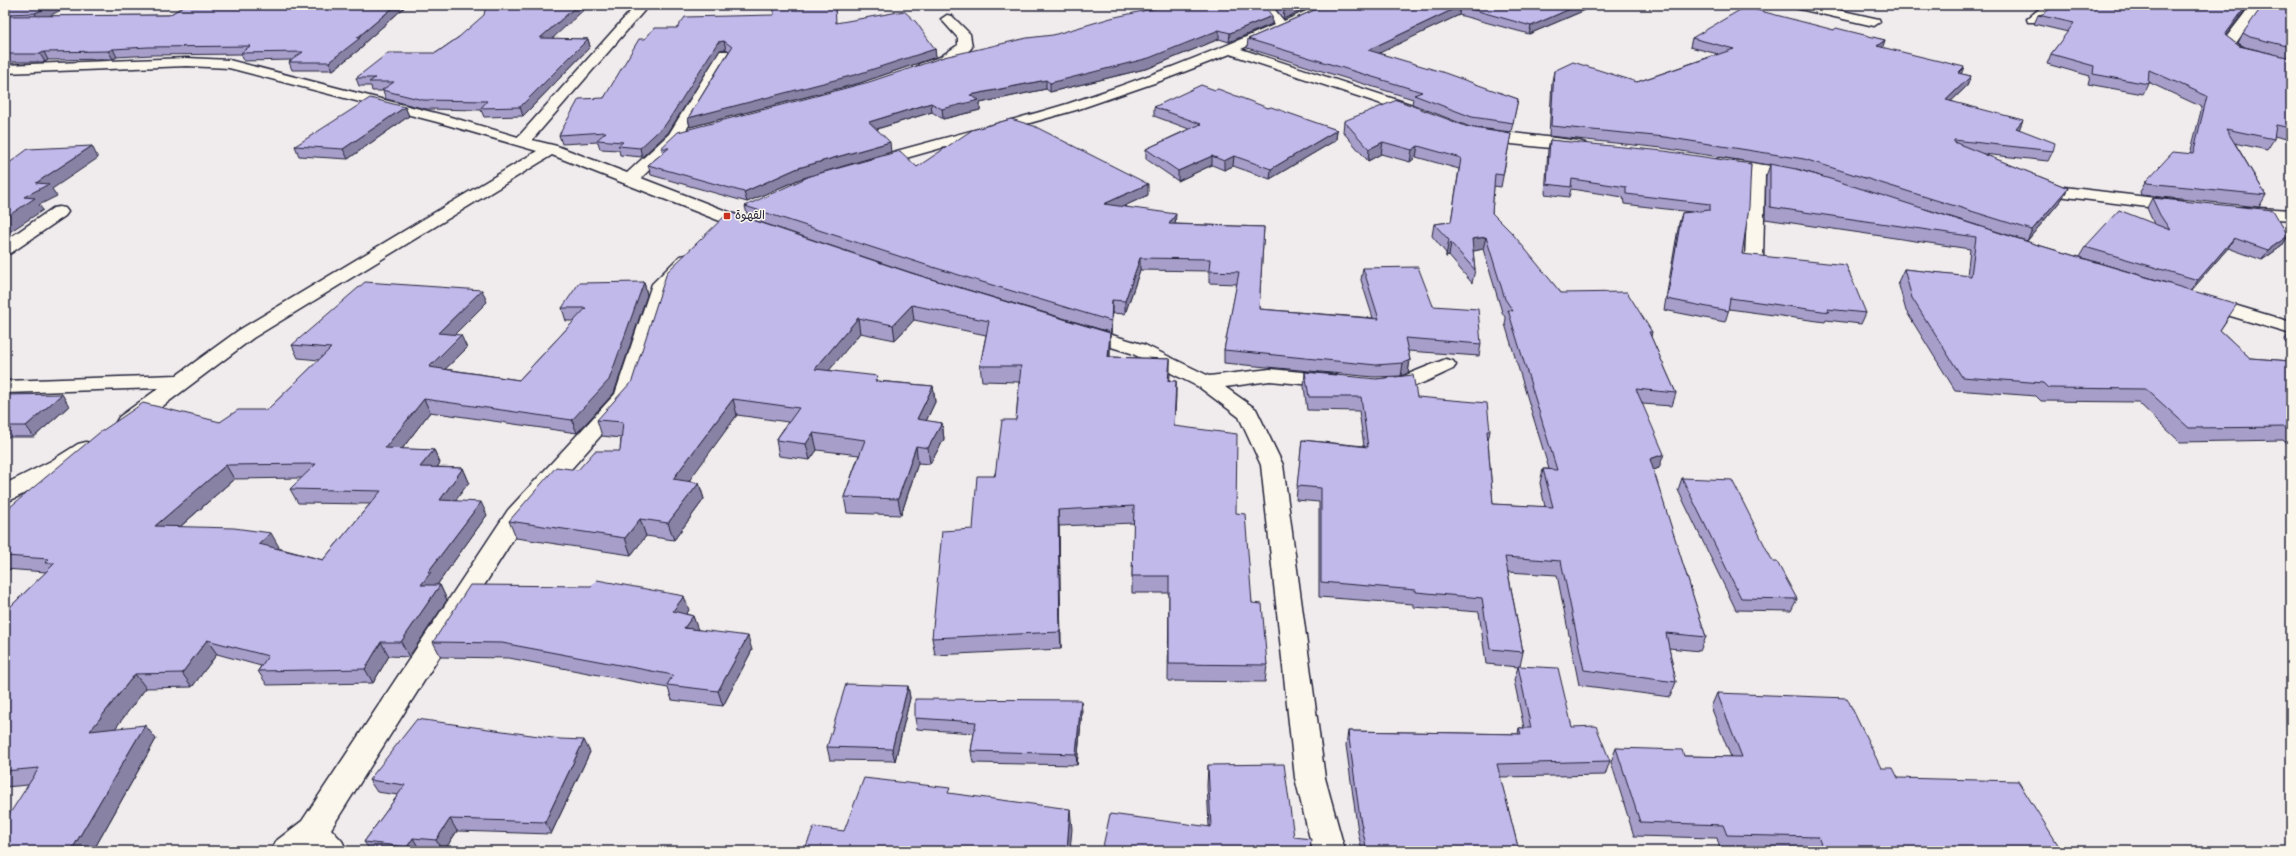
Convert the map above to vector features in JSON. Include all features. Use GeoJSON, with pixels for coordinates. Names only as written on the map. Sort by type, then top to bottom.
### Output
{"type":"FeatureCollection","features":[{"type":"Feature","properties":{"kind":"street"},"geometry":{"type":"LineString","coordinates":[[521,143],[643,5]]}},
{"type":"Feature","properties":{"kind":"street"},"geometry":{"type":"LineString","coordinates":[[1265,5],[1281,26]]}},
{"type":"Feature","properties":{"kind":"street"},"geometry":{"type":"LineString","coordinates":[[857,167],[1011,125],[1100,98],[1229,49],[1329,5]]}},
{"type":"Feature","properties":{"kind":"street"},"geometry":{"type":"LineString","coordinates":[[1799,5],[1874,22]]}},
{"type":"Feature","properties":{"kind":"street"},"geometry":{"type":"LineString","coordinates":[[2033,19],[2052,5]]}},
{"type":"Feature","properties":{"kind":"street"},"geometry":{"type":"LineString","coordinates":[[2257,5],[2228,44],[2239,51],[2291,64]]}},
{"type":"Feature","properties":{"kind":"street"},"geometry":{"type":"LineString","coordinates":[[909,72],[945,60],[964,47],[965,37],[947,19]]}},
{"type":"Feature","properties":{"kind":"street"},"geometry":{"type":"LineString","coordinates":[[1229,49],[1366,93],[1434,118]]}},
{"type":"Feature","properties":{"kind":"street"},"geometry":{"type":"LineString","coordinates":[[629,180],[675,137],[725,54]]}},
{"type":"Feature","properties":{"kind":"street"},"geometry":{"type":"LineString","coordinates":[[5,68],[187,62],[229,64],[442,119],[521,143],[551,149],[773,234]]}},
{"type":"Feature","properties":{"kind":"street"},"geometry":{"type":"LineString","coordinates":[[675,137],[698,131]]}},
{"type":"Feature","properties":{"kind":"street"},"geometry":{"type":"LineString","coordinates":[[1467,132],[1502,138],[1594,147]]}},
{"type":"Feature","properties":{"kind":"street"},"geometry":{"type":"LineString","coordinates":[[5,494],[59,466],[108,435],[246,334],[301,299],[551,149]]}},
{"type":"Feature","properties":{"kind":"street"},"geometry":{"type":"LineString","coordinates":[[1701,160],[1757,168],[1809,178]]}},
{"type":"Feature","properties":{"kind":"street"},"geometry":{"type":"LineString","coordinates":[[1754,259],[1757,168]]}},
{"type":"Feature","properties":{"kind":"street"},"geometry":{"type":"LineString","coordinates":[[2064,192],[2195,207]]}},
{"type":"Feature","properties":{"kind":"street"},"geometry":{"type":"LineString","coordinates":[[288,851],[322,841],[516,516],[625,396],[661,284],[729,218],[750,208]]}},
{"type":"Feature","properties":{"kind":"street"},"geometry":{"type":"LineString","coordinates":[[2226,211],[2291,215]]}},
{"type":"Feature","properties":{"kind":"street"},"geometry":{"type":"LineString","coordinates":[[5,249],[59,212]]}},
{"type":"Feature","properties":{"kind":"street"},"geometry":{"type":"LineString","coordinates":[[2190,298],[2291,328]]}},
{"type":"Feature","properties":{"kind":"street"},"geometry":{"type":"LineString","coordinates":[[1063,326],[1138,349],[1206,383],[1248,414],[1272,465],[1310,778],[1329,851]]}},
{"type":"Feature","properties":{"kind":"street"},"geometry":{"type":"LineString","coordinates":[[1206,383],[1270,374],[1359,383],[1405,383],[1446,365]]}},
{"type":"Feature","properties":{"kind":"street"},"geometry":{"type":"LineString","coordinates":[[5,387],[180,381]]}},
{"type":"Feature","properties":{"kind":"building"},"geometry":{"type":"Polygon","coordinates":[[[5,5],[53,5],[35,13],[5,14],[5,5]]]}},
{"type":"Feature","properties":{"kind":"building"},"geometry":{"type":"Polygon","coordinates":[[[186,5],[396,5],[357,38],[360,38],[329,62],[289,62],[303,52],[241,53],[250,46],[148,47],[113,49],[108,51],[5,54],[5,16],[169,15],[186,5]]]}},
{"type":"Feature","properties":{"kind":"building"},"geometry":{"type":"Polygon","coordinates":[[[486,5],[578,5],[540,38],[588,39],[520,107],[481,108],[487,101],[423,100],[382,90],[394,82],[369,82],[375,78],[356,78],[388,53],[436,53],[459,37],[484,15],[486,5]]]}},
{"type":"Feature","properties":{"kind":"building"},"geometry":{"type":"Polygon","coordinates":[[[796,5],[835,5],[836,23],[904,11],[916,22],[935,49],[858,74],[688,118],[732,47],[724,41],[718,42],[666,124],[640,148],[618,146],[623,142],[597,140],[606,132],[559,135],[579,99],[604,98],[639,39],[645,39],[654,28],[677,28],[685,17],[774,15],[774,7],[796,5]]]}},
{"type":"Feature","properties":{"kind":"building"},"geometry":{"type":"Polygon","coordinates":[[[1170,5],[1264,5],[1272,16],[1230,33],[1219,30],[1149,58],[1050,83],[1046,80],[970,95],[979,100],[942,109],[931,103],[869,122],[890,142],[798,168],[744,192],[648,165],[669,148],[661,148],[678,132],[869,82],[944,57],[1027,38],[1053,35],[1111,18],[1170,5]]]}},
{"type":"Feature","properties":{"kind":"building"},"geometry":{"type":"Polygon","coordinates":[[[1280,5],[1297,5],[1284,11],[1280,5]]]}},
{"type":"Feature","properties":{"kind":"building"},"geometry":{"type":"Polygon","coordinates":[[[1326,5],[1579,5],[1531,26],[1460,6],[1368,50],[1442,72],[1518,99],[1513,123],[1472,117],[1414,95],[1422,92],[1248,39],[1326,5]]]}},
{"type":"Feature","properties":{"kind":"building"},"geometry":{"type":"Polygon","coordinates":[[[2056,5],[2247,5],[2225,35],[2239,46],[2291,58],[2291,128],[2276,125],[2274,139],[2226,129],[2266,195],[2147,183],[2146,181],[2173,152],[2193,154],[2207,96],[2149,70],[2148,84],[2093,74],[2094,66],[2051,54],[2074,23],[2038,15],[2043,14],[2056,5]]]}},
{"type":"Feature","properties":{"kind":"building"},"geometry":{"type":"Polygon","coordinates":[[[2263,5],[2291,5],[2291,47],[2250,37],[2243,33],[2263,5]]]}},
{"type":"Feature","properties":{"kind":"building"},"geometry":{"type":"Polygon","coordinates":[[[1745,7],[1834,30],[1836,28],[1885,40],[1877,46],[1964,67],[1958,73],[1971,76],[1946,100],[2023,120],[2016,128],[2055,143],[2053,151],[1954,140],[1954,142],[2068,188],[2032,230],[1804,159],[1665,137],[1551,126],[1554,71],[1573,62],[1637,82],[1734,49],[1692,38],[1745,7]]]}},
{"type":"Feature","properties":{"kind":"building"},"geometry":{"type":"Polygon","coordinates":[[[1201,85],[1215,90],[1218,89],[1268,108],[1271,107],[1337,130],[1271,169],[1234,156],[1224,161],[1212,156],[1178,171],[1146,149],[1201,124],[1154,107],[1201,85]]]}},
{"type":"Feature","properties":{"kind":"building"},"geometry":{"type":"Polygon","coordinates":[[[370,98],[405,107],[343,149],[295,146],[370,98]]]}},
{"type":"Feature","properties":{"kind":"building"},"geometry":{"type":"Polygon","coordinates":[[[1397,100],[1468,127],[1511,134],[1503,175],[1495,174],[1492,213],[1512,233],[1561,293],[1627,292],[1652,332],[1649,332],[1676,393],[1636,389],[1664,454],[1650,459],[1706,637],[1666,633],[1676,682],[1584,670],[1561,561],[1505,557],[1523,652],[1490,649],[1482,598],[1416,592],[1416,590],[1321,582],[1321,488],[1297,486],[1302,440],[1368,447],[1361,397],[1309,397],[1305,372],[1376,379],[1413,375],[1417,397],[1487,403],[1490,431],[1487,431],[1493,504],[1553,507],[1543,469],[1557,470],[1508,310],[1513,311],[1505,299],[1486,237],[1472,239],[1475,270],[1451,243],[1448,244],[1449,240],[1434,224],[1451,222],[1461,158],[1418,146],[1412,150],[1383,142],[1369,149],[1344,121],[1397,100]]]}},
{"type":"Feature","properties":{"kind":"building"},"geometry":{"type":"Polygon","coordinates":[[[1011,119],[1034,126],[1148,184],[1104,204],[1176,214],[1169,224],[1264,227],[1259,309],[1379,319],[1363,268],[1418,267],[1433,306],[1478,309],[1481,344],[1405,338],[1410,360],[1403,363],[1376,365],[1224,350],[1239,272],[1209,271],[1210,259],[1140,258],[1125,301],[1112,300],[1111,321],[926,265],[745,206],[810,176],[900,151],[917,167],[972,130],[1011,119]]]}},
{"type":"Feature","properties":{"kind":"building"},"geometry":{"type":"Polygon","coordinates":[[[1550,140],[1664,151],[1751,164],[1749,207],[1742,254],[1846,265],[1866,313],[1827,309],[1829,312],[1730,298],[1728,311],[1667,299],[1682,213],[1710,210],[1710,204],[1626,194],[1626,187],[1572,179],[1571,187],[1547,184],[1550,140]]]}},
{"type":"Feature","properties":{"kind":"building"},"geometry":{"type":"Polygon","coordinates":[[[92,146],[36,183],[49,184],[24,197],[35,198],[5,218],[5,164],[8,164],[28,149],[92,146]]]}},
{"type":"Feature","properties":{"kind":"building"},"geometry":{"type":"Polygon","coordinates":[[[1770,164],[1796,169],[1837,181],[2038,245],[2237,304],[2220,330],[2250,358],[2291,361],[2291,427],[2189,428],[2146,389],[2048,388],[2043,383],[1962,377],[1912,298],[1904,269],[1971,276],[1976,237],[1770,207],[1770,164]]]}},
{"type":"Feature","properties":{"kind":"building"},"geometry":{"type":"Polygon","coordinates":[[[2152,198],[2273,210],[2288,236],[2268,250],[2234,238],[2198,280],[2085,247],[2119,210],[2170,230],[2160,215],[2152,198]]]}},
{"type":"Feature","properties":{"kind":"building"},"geometry":{"type":"Polygon","coordinates":[[[729,212],[911,273],[1110,333],[1108,357],[1170,359],[1168,381],[1176,381],[1174,426],[1237,434],[1236,513],[1245,514],[1252,603],[1262,604],[1267,665],[1169,664],[1169,576],[1132,576],[1134,506],[1058,510],[1060,632],[932,638],[942,531],[973,529],[977,476],[995,476],[1002,420],[1016,420],[1021,366],[980,366],[989,321],[912,305],[893,325],[858,318],[815,369],[878,376],[875,381],[933,386],[917,419],[942,423],[928,448],[916,446],[898,499],[844,497],[865,440],[813,433],[806,444],[776,440],[799,408],[733,399],[673,479],[699,483],[668,523],[640,519],[625,538],[509,521],[556,467],[578,470],[595,451],[620,451],[623,422],[597,420],[632,381],[667,272],[729,212]]]}},
{"type":"Feature","properties":{"kind":"building"},"geometry":{"type":"Polygon","coordinates":[[[365,282],[482,290],[438,333],[461,335],[429,367],[519,380],[586,308],[562,308],[579,283],[644,282],[609,380],[572,420],[424,399],[385,448],[434,450],[420,467],[463,468],[440,500],[481,502],[428,572],[431,572],[421,585],[440,585],[401,642],[381,642],[365,669],[258,671],[268,656],[207,640],[182,673],[135,674],[90,731],[145,725],[71,851],[5,851],[5,821],[39,768],[5,771],[5,612],[55,563],[45,563],[49,559],[5,556],[5,501],[10,507],[99,433],[143,403],[220,422],[238,410],[267,410],[331,348],[292,345],[365,282]],[[316,464],[226,465],[155,526],[234,528],[271,533],[259,544],[323,560],[381,491],[290,489],[316,464]]]}},
{"type":"Feature","properties":{"kind":"building"},"geometry":{"type":"Polygon","coordinates":[[[62,394],[26,426],[5,426],[5,395],[62,394]]]}},
{"type":"Feature","properties":{"kind":"building"},"geometry":{"type":"Polygon","coordinates":[[[1682,478],[1732,480],[1773,562],[1777,562],[1797,599],[1741,598],[1682,478]]]}},
{"type":"Feature","properties":{"kind":"building"},"geometry":{"type":"Polygon","coordinates":[[[597,580],[684,596],[673,611],[693,616],[684,628],[748,636],[718,691],[667,685],[673,675],[502,643],[433,642],[470,585],[591,586],[597,580]]]}},
{"type":"Feature","properties":{"kind":"building"},"geometry":{"type":"Polygon","coordinates":[[[1518,666],[1558,668],[1572,727],[1596,726],[1610,761],[1497,764],[1519,851],[1367,851],[1360,818],[1348,731],[1521,734],[1519,728],[1531,728],[1518,666]]]}},
{"type":"Feature","properties":{"kind":"building"},"geometry":{"type":"Polygon","coordinates":[[[846,684],[908,686],[892,749],[827,747],[846,684]]]}},
{"type":"Feature","properties":{"kind":"building"},"geometry":{"type":"Polygon","coordinates":[[[1717,693],[1847,698],[1881,768],[1893,768],[1898,778],[2018,781],[2062,851],[1918,851],[1823,849],[1818,837],[1727,835],[1723,825],[1640,822],[1616,748],[1682,750],[1684,756],[1742,757],[1717,693]]]}},
{"type":"Feature","properties":{"kind":"building"},"geometry":{"type":"Polygon","coordinates":[[[915,699],[1081,700],[1076,754],[971,751],[976,722],[915,718],[915,699]]]}},
{"type":"Feature","properties":{"kind":"building"},"geometry":{"type":"Polygon","coordinates":[[[417,719],[560,739],[584,740],[545,822],[450,819],[436,840],[413,838],[407,847],[364,842],[405,785],[369,780],[417,719]]]}},
{"type":"Feature","properties":{"kind":"building"},"geometry":{"type":"Polygon","coordinates":[[[1284,764],[1294,837],[1311,839],[1310,851],[1102,851],[1110,814],[1211,827],[1208,765],[1284,764]]]}},
{"type":"Feature","properties":{"kind":"building"},"geometry":{"type":"Polygon","coordinates":[[[864,778],[950,788],[948,793],[1070,809],[1067,851],[804,851],[814,827],[844,831],[864,778]]]}},
{"type":"Feature","properties":{"kind":"place","name":"القهوة"},"geometry":{"type":"Point","coordinates":[727,216]}}]}
